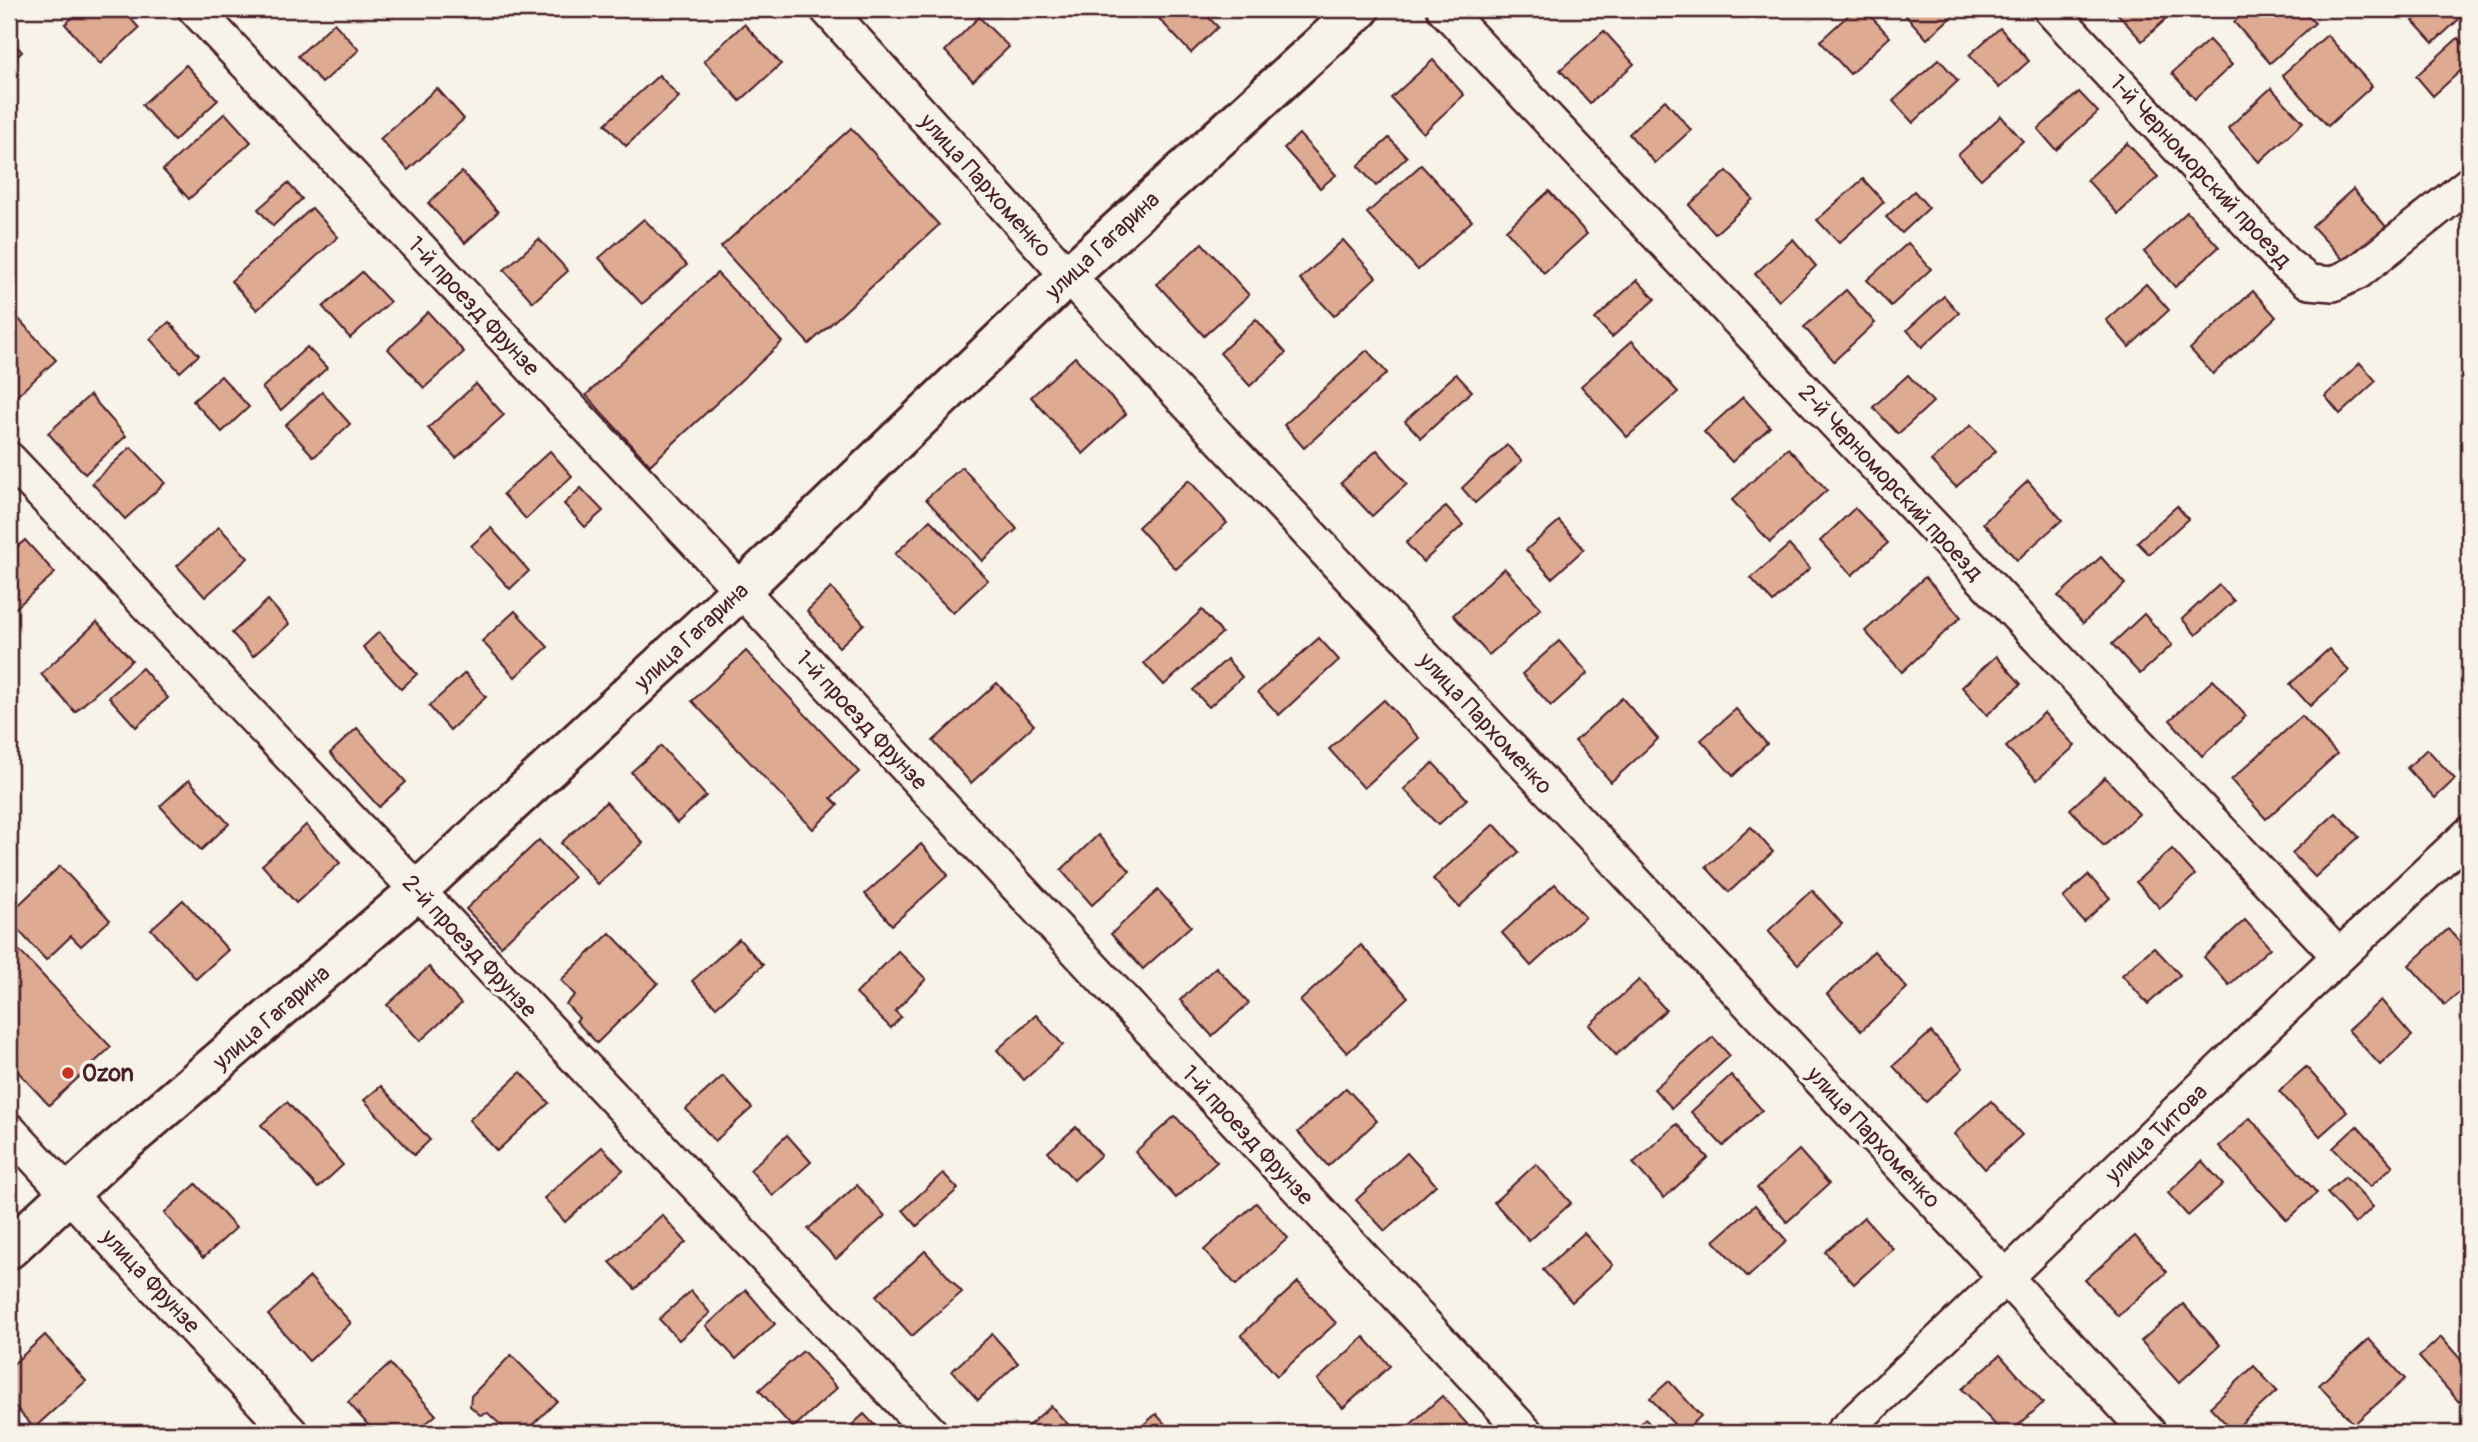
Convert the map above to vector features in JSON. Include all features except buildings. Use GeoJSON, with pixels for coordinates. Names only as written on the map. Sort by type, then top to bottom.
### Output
{"type":"FeatureCollection","features":[{"type":"Feature","properties":{"kind":"street","name":"1-й проезд Фрунзе"},"geometry":{"type":"LineString","coordinates":[[195,9],[741,590],[1526,1433]]}},
{"type":"Feature","properties":{"kind":"street","name":"улица Пархоменко"},"geometry":{"type":"LineString","coordinates":[[827,9],[1068,276],[2148,1433]]}},
{"type":"Feature","properties":{"kind":"street","name":"улица Гагарина"},"geometry":{"type":"LineString","coordinates":[[9,1249],[69,1192],[418,891],[741,590],[1068,276],[1360,9]]}},
{"type":"Feature","properties":{"kind":"street","name":"2-й Черноморский проезд"},"geometry":{"type":"LineString","coordinates":[[1444,9],[2338,955]]}},
{"type":"Feature","properties":{"kind":"street","name":"1-й Черноморский проезд"},"geometry":{"type":"LineString","coordinates":[[2050,9],[2286,264],[2309,282],[2333,284],[2358,272],[2469,184]]}},
{"type":"Feature","properties":{"kind":"street","name":"2-й проезд Фрунзе"},"geometry":{"type":"LineString","coordinates":[[9,459],[931,1433]]}},
{"type":"Feature","properties":{"kind":"street","name":"улица Титова"},"geometry":{"type":"LineString","coordinates":[[1842,1433],[2007,1279],[2338,955],[2469,834]]}},
{"type":"Feature","properties":{"kind":"street","name":"улица Фрунзе"},"geometry":{"type":"LineString","coordinates":[[9,1130],[291,1433]]}},
{"type":"Feature","properties":{"kind":"place","name":"Ozon"},"geometry":{"type":"Point","coordinates":[68,1073]}}]}
